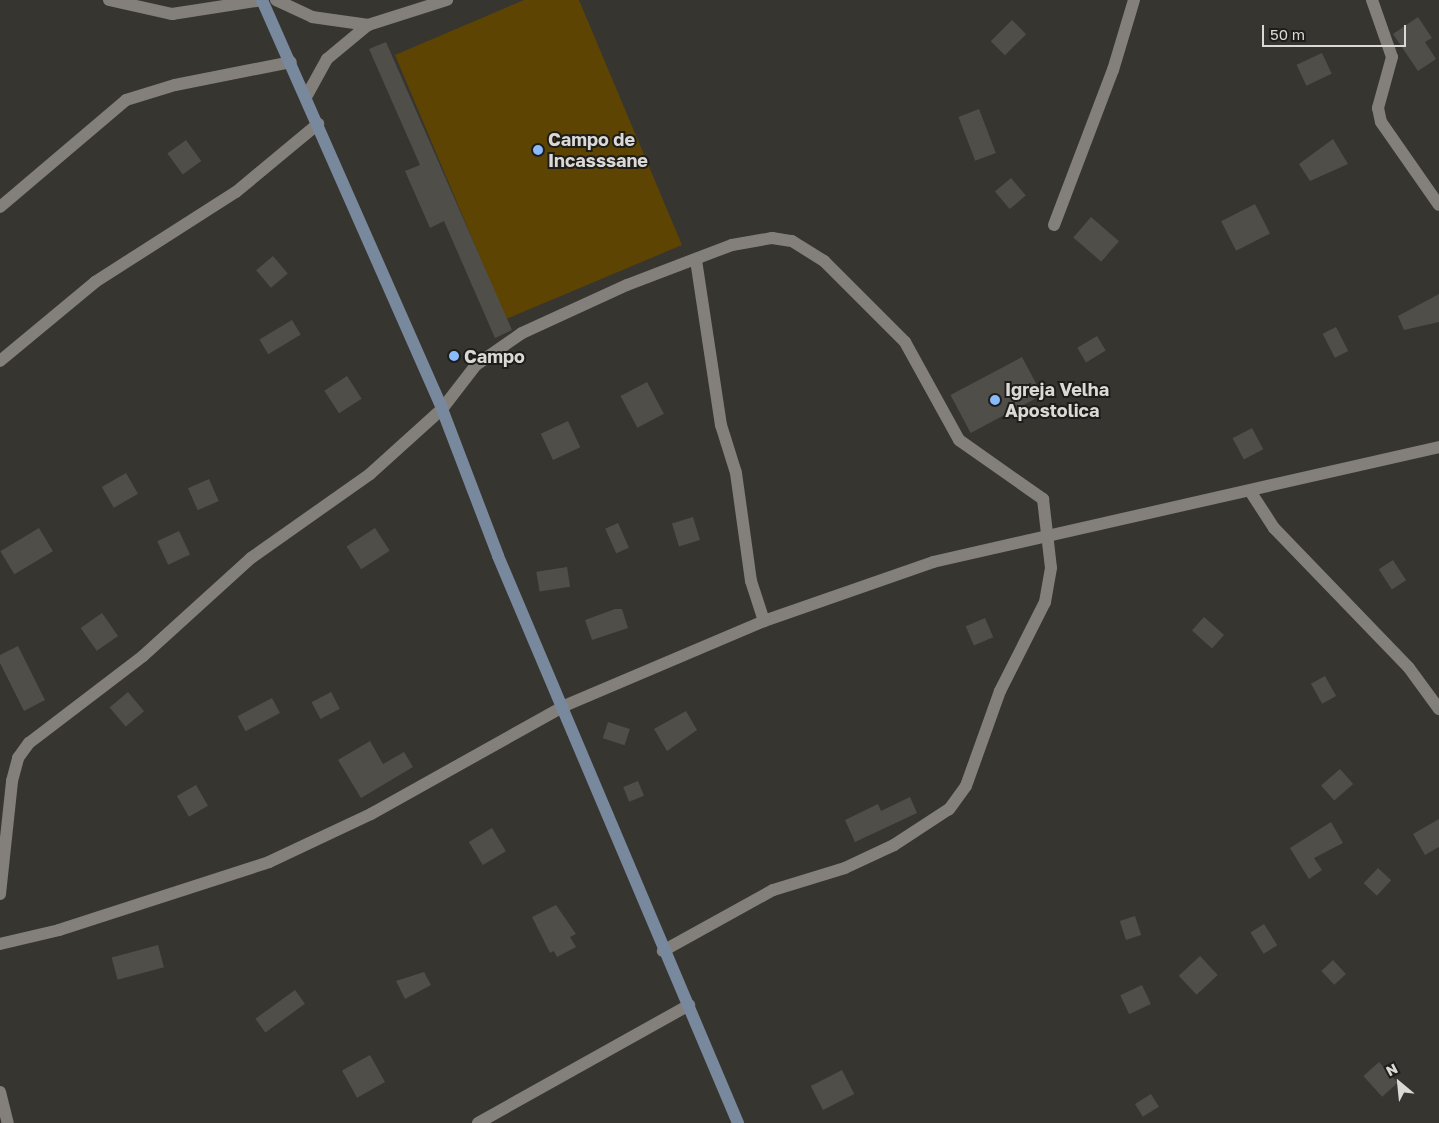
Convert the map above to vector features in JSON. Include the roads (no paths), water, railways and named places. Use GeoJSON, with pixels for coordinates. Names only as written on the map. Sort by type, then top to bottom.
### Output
{"type":"FeatureCollection","features":[{"type":"Feature","properties":{"kind":"street"},"geometry":{"type":"LineString","coordinates":[[109,0],[172,14],[262,0],[291,62],[442,409],[498,556],[564,706],[663,951],[689,1005],[738,1123]]}},
{"type":"Feature","properties":{"kind":"street"},"geometry":{"type":"LineString","coordinates":[[276,0],[312,17],[368,25]]}},
{"type":"Feature","properties":{"kind":"street"},"geometry":{"type":"LineString","coordinates":[[306,97],[327,59],[368,25],[447,0]]}},
{"type":"Feature","properties":{"kind":"street"},"geometry":{"type":"LineString","coordinates":[[1054,224],[1113,70],[1134,0]]}},
{"type":"Feature","properties":{"kind":"street"},"geometry":{"type":"LineString","coordinates":[[1372,0],[1392,57],[1378,108],[1381,122],[1404,162],[1439,205]]}},
{"type":"Feature","properties":{"kind":"street"},"geometry":{"type":"LineString","coordinates":[[0,207],[126,100],[175,85],[291,62]]}},
{"type":"Feature","properties":{"kind":"street"},"geometry":{"type":"LineString","coordinates":[[0,361],[95,282],[236,192],[318,124]]}},
{"type":"Feature","properties":{"kind":"street"},"geometry":{"type":"LineString","coordinates":[[0,894],[11,796],[18,758],[29,744],[143,656],[251,558],[370,474],[442,409],[476,364],[514,338],[628,285],[732,245],[772,238],[792,241],[824,261],[905,342],[959,440],[1038,492],[1046,507],[1051,568],[1045,602],[1000,691],[966,786],[949,809],[922,831],[894,845],[845,868],[773,890],[663,951]]}},
{"type":"Feature","properties":{"kind":"street"},"geometry":{"type":"LineString","coordinates":[[696,260],[721,425],[736,473],[751,581],[764,621]]}},
{"type":"Feature","properties":{"kind":"street"},"geometry":{"type":"LineString","coordinates":[[0,944],[59,930],[268,862],[371,814],[564,706],[764,621],[933,562],[1439,447]]}},
{"type":"Feature","properties":{"kind":"street"},"geometry":{"type":"LineString","coordinates":[[1250,491],[1274,528],[1409,668],[1439,709]]}},
{"type":"Feature","properties":{"kind":"street"},"geometry":{"type":"LineString","coordinates":[[0,804],[11,796]]}},
{"type":"Feature","properties":{"kind":"street"},"geometry":{"type":"LineString","coordinates":[[478,1123],[689,1005]]}},
{"type":"Feature","properties":{"kind":"street"},"geometry":{"type":"LineString","coordinates":[[0,1092],[8,1123]]}},
{"type":"Feature","properties":{"kind":"place","name":"Campo de Incasssane"},"geometry":{"type":"Point","coordinates":[538,150]}},
{"type":"Feature","properties":{"kind":"place","name":"Campo"},"geometry":{"type":"Point","coordinates":[454,356]}},
{"type":"Feature","properties":{"kind":"place","name":"Igreja Velha Apostolica"},"geometry":{"type":"Point","coordinates":[995,400]}}]}
